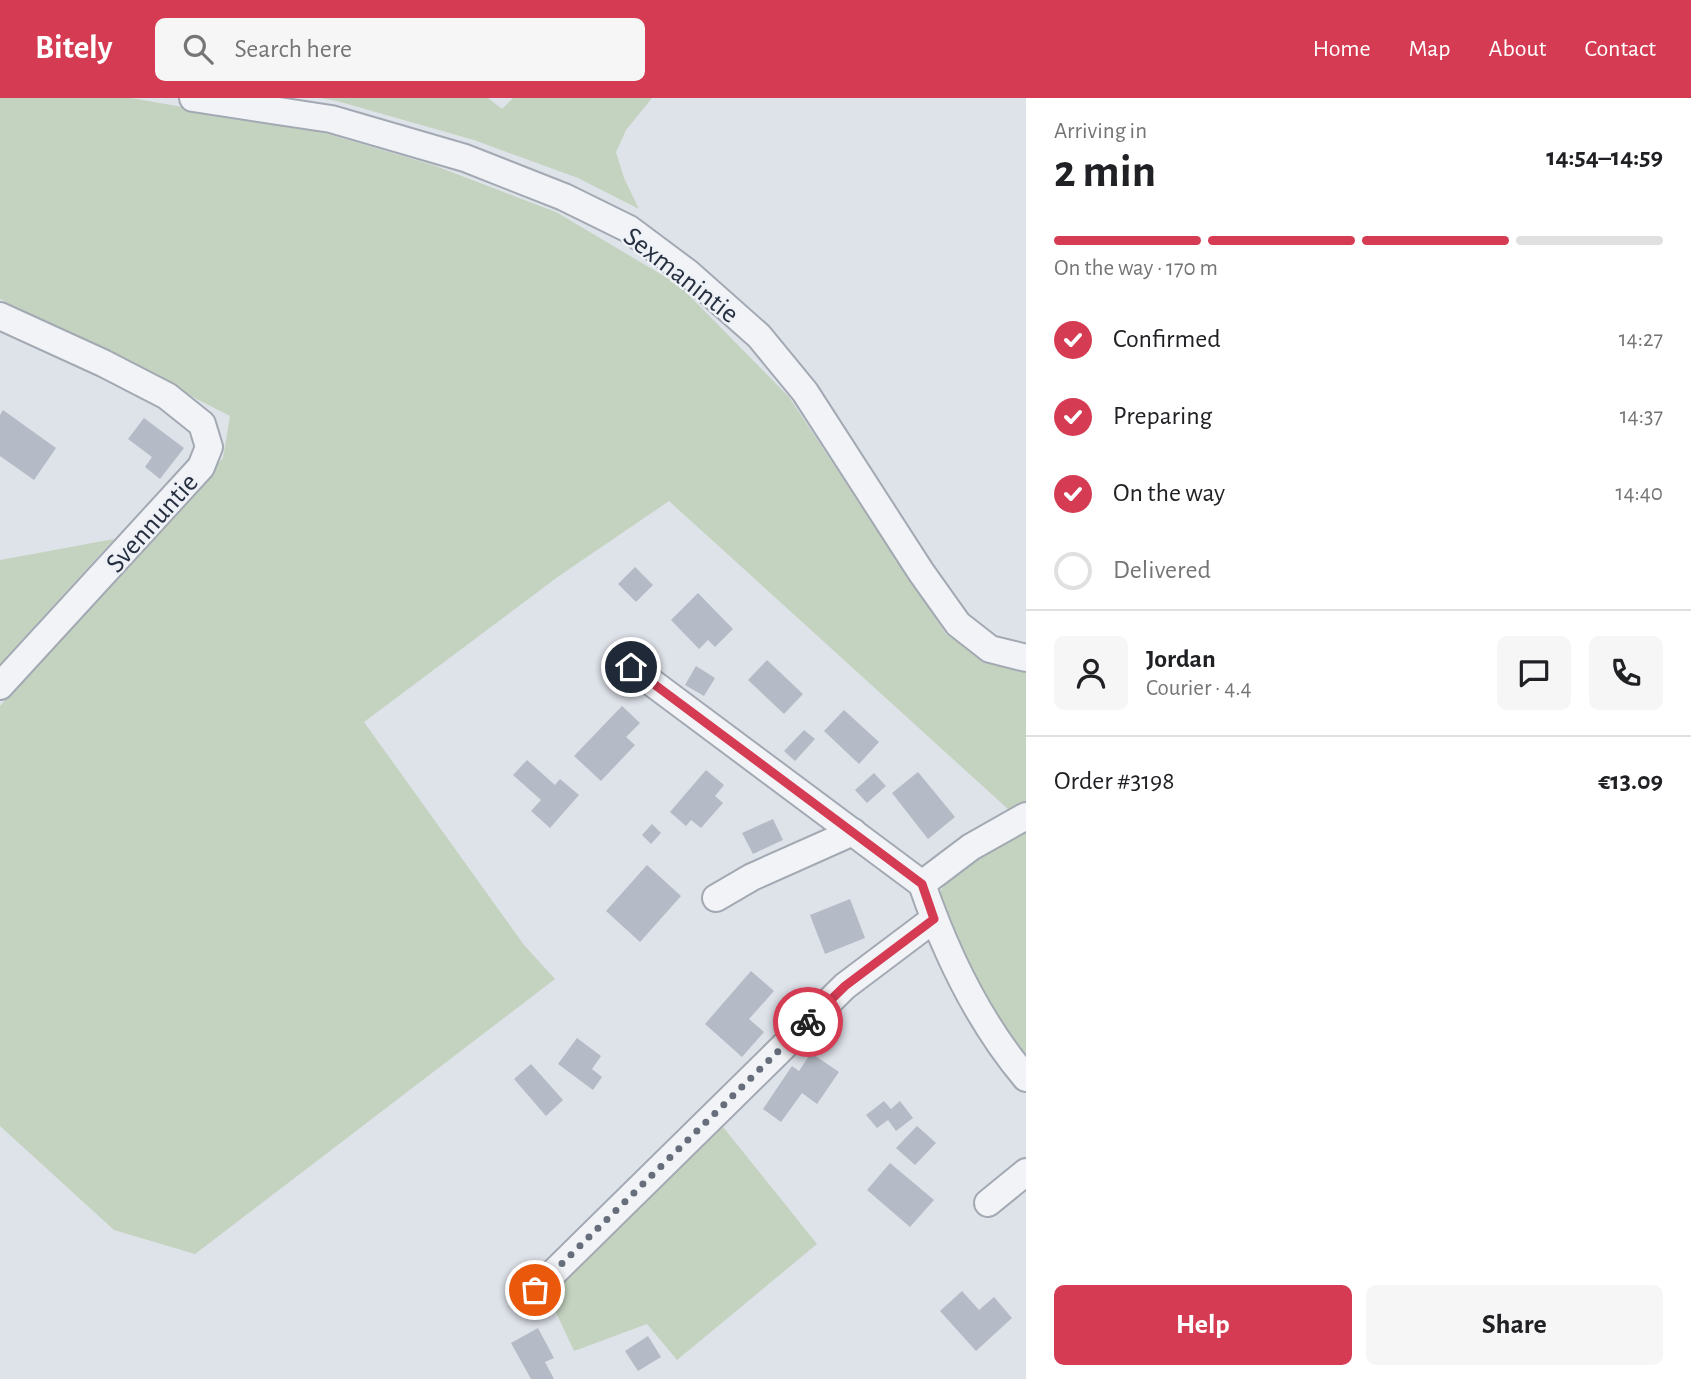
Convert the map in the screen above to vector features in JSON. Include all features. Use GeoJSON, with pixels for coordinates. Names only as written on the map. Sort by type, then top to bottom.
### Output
{"type":"FeatureCollection","features":[{"type":"Feature","properties":{"kind":"street","name":"Sexmanintie"},"geometry":{"type":"LineString","coordinates":[[193,98],[331,119],[465,158],[564,197],[629,229],[688,273],[759,336],[805,391],[921,572],[958,624],[990,649],[1026,658]]}},
{"type":"Feature","properties":{"kind":"street","name":"Svennuntie"},"geometry":{"type":"LineString","coordinates":[[0,316],[103,363],[167,396],[202,424],[209,447],[201,467],[0,687]]}},
{"type":"Feature","properties":{"kind":"street"},"geometry":{"type":"LineString","coordinates":[[631,667],[922,884],[941,939],[979,1013],[1026,1078]]}},
{"type":"Feature","properties":{"kind":"street"},"geometry":{"type":"LineString","coordinates":[[922,884],[971,847],[1026,816]]}},
{"type":"Feature","properties":{"kind":"street"},"geometry":{"type":"LineString","coordinates":[[716,898],[752,877],[853,832]]}},
{"type":"Feature","properties":{"kind":"street"},"geometry":{"type":"LineString","coordinates":[[535,1290],[845,986],[934,919]]}},
{"type":"Feature","properties":{"kind":"street"},"geometry":{"type":"LineString","coordinates":[[988,1203],[1026,1172]]}},
{"type":"Feature","properties":{"kind":"green space"},"geometry":{"type":"Polygon","coordinates":[[[0,98],[131,98],[314,130],[433,165],[556,212],[679,285],[789,397],[946,634],[985,661],[1026,671],[1026,804],[1009,810],[669,501],[559,576],[364,722],[524,945],[555,979],[195,1254],[114,1230],[0,1126],[0,706],[223,458],[230,416],[0,299],[0,98]]]}},
{"type":"Feature","properties":{"kind":"green space"},"geometry":{"type":"Polygon","coordinates":[[[320,98],[488,98],[502,109],[513,98],[652,98],[626,130],[616,152],[624,178],[639,209],[578,178],[474,140],[320,98]]]}},
{"type":"Feature","properties":{"kind":"green space"},"geometry":{"type":"Polygon","coordinates":[[[114,539],[0,664],[0,560],[114,539]]]}},
{"type":"Feature","properties":{"kind":"green space"},"geometry":{"type":"Polygon","coordinates":[[[1026,829],[1026,1064],[964,965],[939,896],[953,875],[964,865],[989,848],[1026,829]]]}},
{"type":"Feature","properties":{"kind":"green space"},"geometry":{"type":"Polygon","coordinates":[[[719,1122],[817,1244],[677,1360],[647,1324],[574,1351],[545,1289],[719,1122]]]}},
{"type":"Feature","properties":{"kind":"building"},"geometry":{"type":"Polygon","coordinates":[[[3,410],[56,448],[34,480],[0,456],[0,415],[3,410]]]}},
{"type":"Feature","properties":{"kind":"building"},"geometry":{"type":"Polygon","coordinates":[[[144,418],[184,448],[160,479],[145,467],[152,457],[128,439],[144,418]]]}},
{"type":"Feature","properties":{"kind":"building"},"geometry":{"type":"Polygon","coordinates":[[[635,567],[653,585],[636,602],[618,584],[635,567]]]}},
{"type":"Feature","properties":{"kind":"building"},"geometry":{"type":"Polygon","coordinates":[[[698,593],[733,629],[715,647],[708,640],[699,649],[671,620],[698,593]]]}},
{"type":"Feature","properties":{"kind":"building"},"geometry":{"type":"Polygon","coordinates":[[[767,660],[803,694],[784,714],[748,680],[767,660]]]}},
{"type":"Feature","properties":{"kind":"building"},"geometry":{"type":"Polygon","coordinates":[[[696,666],[715,678],[704,696],[685,685],[696,666]]]}},
{"type":"Feature","properties":{"kind":"building"},"geometry":{"type":"Polygon","coordinates":[[[622,706],[640,723],[626,737],[635,745],[601,781],[574,756],[622,706]]]}},
{"type":"Feature","properties":{"kind":"building"},"geometry":{"type":"Polygon","coordinates":[[[844,710],[879,742],[859,764],[824,731],[844,710]]]}},
{"type":"Feature","properties":{"kind":"building"},"geometry":{"type":"Polygon","coordinates":[[[804,730],[815,739],[795,761],[784,751],[804,730]]]}},
{"type":"Feature","properties":{"kind":"building"},"geometry":{"type":"Polygon","coordinates":[[[527,760],[555,785],[560,779],[579,795],[550,828],[531,811],[541,800],[513,775],[527,760]]]}},
{"type":"Feature","properties":{"kind":"building"},"geometry":{"type":"Polygon","coordinates":[[[706,770],[724,785],[715,796],[723,803],[701,828],[691,820],[686,826],[670,812],[706,770]]]}},
{"type":"Feature","properties":{"kind":"building"},"geometry":{"type":"Polygon","coordinates":[[[918,772],[955,817],[928,839],[892,793],[918,772]]]}},
{"type":"Feature","properties":{"kind":"building"},"geometry":{"type":"Polygon","coordinates":[[[874,773],[886,786],[867,803],[855,790],[874,773]]]}},
{"type":"Feature","properties":{"kind":"building"},"geometry":{"type":"Polygon","coordinates":[[[773,819],[783,840],[753,854],[742,833],[773,819]]]}},
{"type":"Feature","properties":{"kind":"building"},"geometry":{"type":"Polygon","coordinates":[[[652,824],[661,833],[651,844],[642,835],[652,824]]]}},
{"type":"Feature","properties":{"kind":"building"},"geometry":{"type":"Polygon","coordinates":[[[647,865],[681,896],[640,942],[606,911],[647,865]]]}},
{"type":"Feature","properties":{"kind":"building"},"geometry":{"type":"Polygon","coordinates":[[[850,899],[865,938],[825,954],[810,915],[850,899]]]}},
{"type":"Feature","properties":{"kind":"building"},"geometry":{"type":"Polygon","coordinates":[[[751,971],[774,991],[749,1019],[764,1032],[742,1057],[705,1024],[751,971]]]}},
{"type":"Feature","properties":{"kind":"building"},"geometry":{"type":"Polygon","coordinates":[[[577,1038],[601,1056],[592,1069],[602,1077],[593,1090],[558,1064],[577,1038]]]}},
{"type":"Feature","properties":{"kind":"building"},"geometry":{"type":"Polygon","coordinates":[[[811,1053],[839,1072],[817,1104],[802,1093],[781,1122],[763,1109],[792,1066],[799,1071],[811,1053]]]}},
{"type":"Feature","properties":{"kind":"building"},"geometry":{"type":"Polygon","coordinates":[[[531,1064],[563,1100],[546,1116],[514,1079],[531,1064]]]}},
{"type":"Feature","properties":{"kind":"building"},"geometry":{"type":"Polygon","coordinates":[[[884,1101],[891,1109],[900,1101],[913,1118],[896,1131],[888,1120],[877,1128],[866,1115],[884,1101]]]}},
{"type":"Feature","properties":{"kind":"building"},"geometry":{"type":"Polygon","coordinates":[[[917,1126],[936,1143],[915,1165],[896,1148],[917,1126]]]}},
{"type":"Feature","properties":{"kind":"building"},"geometry":{"type":"Polygon","coordinates":[[[890,1163],[934,1200],[910,1227],[867,1190],[890,1163]]]}},
{"type":"Feature","properties":{"kind":"building"},"geometry":{"type":"Polygon","coordinates":[[[962,1291],[979,1310],[994,1297],[1012,1318],[976,1351],[940,1311],[962,1291]]]}},
{"type":"Feature","properties":{"kind":"building"},"geometry":{"type":"Polygon","coordinates":[[[538,1328],[554,1358],[545,1362],[554,1379],[531,1379],[511,1343],[538,1328]]]}},
{"type":"Feature","properties":{"kind":"building"},"geometry":{"type":"Polygon","coordinates":[[[648,1336],[661,1357],[638,1371],[625,1351],[648,1336]]]}},
{"type":"Feature","properties":{"kind":"way so far"},"geometry":{"type":"LineString","coordinates":[[535,1290],[808,1022]]}},
{"type":"Feature","properties":{"kind":"route"},"geometry":{"type":"LineString","coordinates":[[631,667],[922,884],[934,919],[845,986],[808,1022]]}}]}
